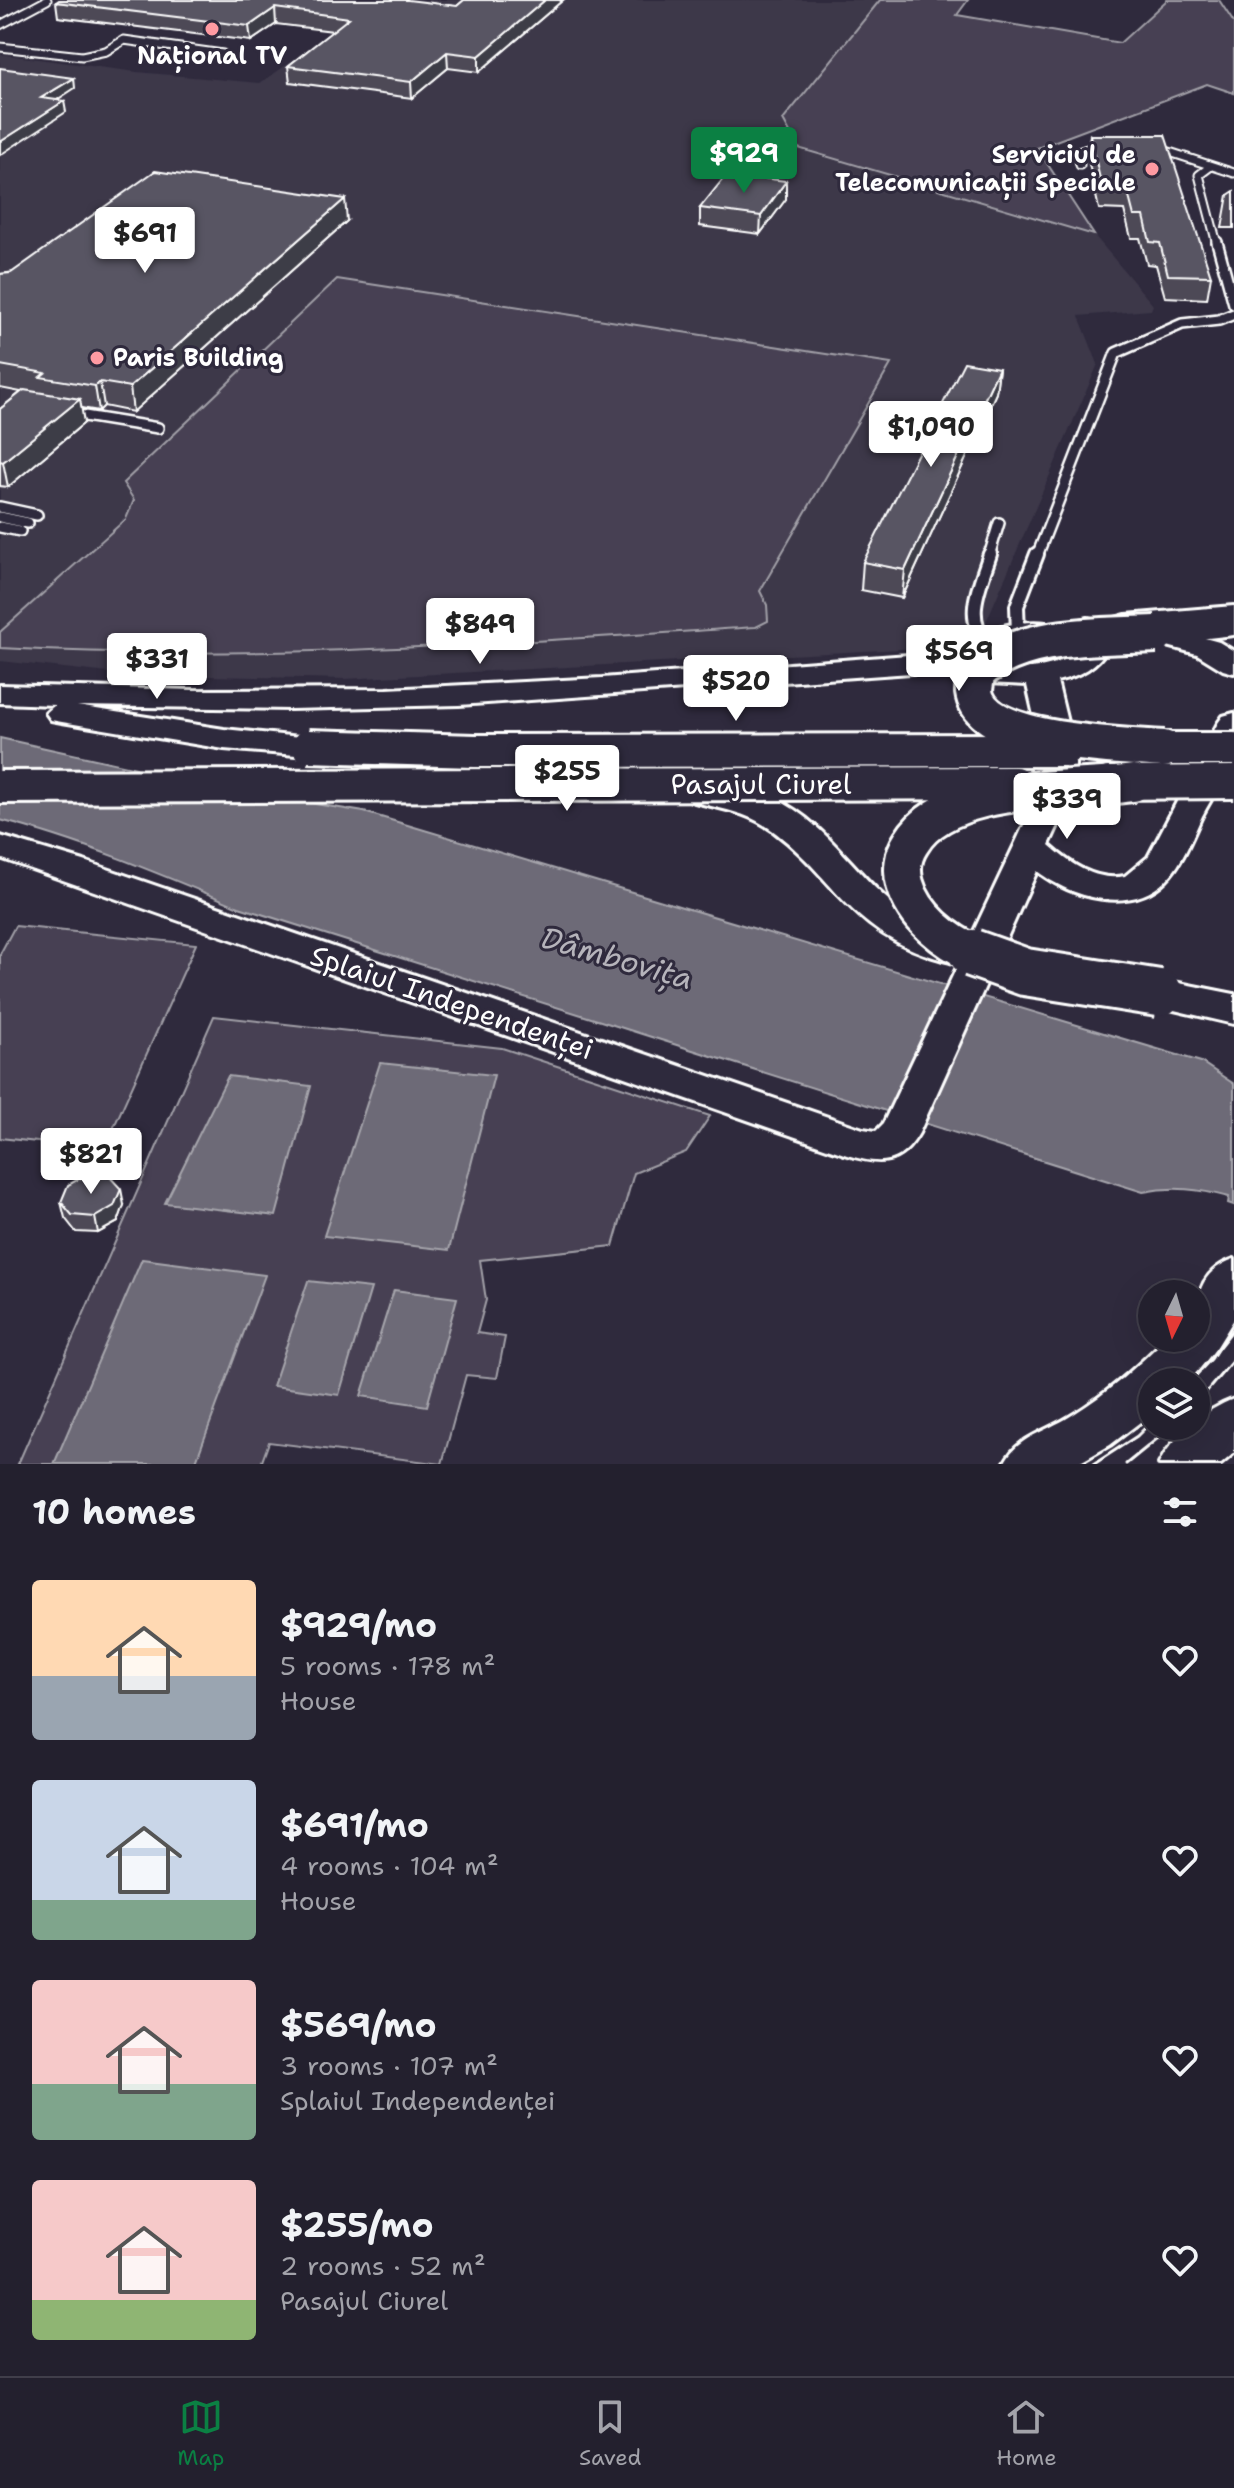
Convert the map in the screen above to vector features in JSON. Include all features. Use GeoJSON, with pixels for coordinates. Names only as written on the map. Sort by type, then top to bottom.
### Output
{"type":"FeatureCollection","features":[{"type":"Feature","properties":{"kind":"main road"},"geometry":{"type":"LineString","coordinates":[[959,660],[965,647],[985,639],[1018,633],[1234,615]]}},
{"type":"Feature","properties":{"kind":"main road"},"geometry":{"type":"LineString","coordinates":[[1163,749],[1023,734],[1005,726],[984,710],[977,700],[972,681],[981,664],[1005,651],[1049,643],[1234,625]]}},
{"type":"Feature","properties":{"kind":"main road"},"geometry":{"type":"LineString","coordinates":[[0,694],[208,700],[388,698],[502,693],[959,660],[973,669],[992,674],[1040,674],[1067,670],[1089,659],[1095,646],[1088,627]]}},
{"type":"Feature","properties":{"kind":"main road"},"geometry":{"type":"LineString","coordinates":[[1156,634],[1208,648],[1234,664]]}},
{"type":"Feature","properties":{"kind":"main road"},"geometry":{"type":"LineString","coordinates":[[1040,674],[1059,755],[1060,778],[1033,848],[1054,869],[1074,881],[1115,888],[1143,881],[1163,860],[1234,723]]}},
{"type":"Feature","properties":{"kind":"main road","name":"Pasajul Ciurel"},"geometry":{"type":"LineString","coordinates":[[0,701],[148,728],[308,746],[475,751],[1234,749]]}},
{"type":"Feature","properties":{"kind":"main road","name":"Pasajul Ciurel"},"geometry":{"type":"LineString","coordinates":[[0,787],[1234,782]]}},
{"type":"Feature","properties":{"kind":"main road"},"geometry":{"type":"LineString","coordinates":[[967,953],[928,923],[905,888],[903,858],[912,840],[927,822],[944,811],[974,802],[1133,783]]}},
{"type":"Feature","properties":{"kind":"main road"},"geometry":{"type":"LineString","coordinates":[[603,784],[628,789],[731,795],[764,805],[788,823],[885,918],[924,939],[1006,967],[1163,993],[1234,1009]]}},
{"type":"Feature","properties":{"kind":"main road","name":"Splaiul Independenței"},"geometry":{"type":"LineString","coordinates":[[0,847],[72,869],[861,1144],[885,1147],[899,1133],[1033,848]]}},
{"type":"Feature","properties":{"kind":"main road"},"geometry":{"type":"LineString","coordinates":[[1163,993],[1234,984]]}},
{"type":"Feature","properties":{"kind":"main road"},"geometry":{"type":"LineString","coordinates":[[1168,1368],[1192,1344],[1234,1278]]}},
{"type":"Feature","properties":{"kind":"main road"},"geometry":{"type":"LineString","coordinates":[[1030,1464],[1092,1430],[1138,1395]]}},
{"type":"Feature","properties":{"kind":"main road"},"geometry":{"type":"LineString","coordinates":[[1185,1464],[1234,1421]]}},
{"type":"Feature","properties":{"kind":"lane"},"geometry":{"type":"LineString","coordinates":[[0,25],[47,0]]}},
{"type":"Feature","properties":{"kind":"lane"},"geometry":{"type":"LineString","coordinates":[[0,47],[82,56],[106,51],[124,40],[223,54]]}},
{"type":"Feature","properties":{"kind":"lane"},"geometry":{"type":"LineString","coordinates":[[1080,165],[1078,152],[1083,148],[1108,144]]}},
{"type":"Feature","properties":{"kind":"lane"},"geometry":{"type":"LineString","coordinates":[[1141,145],[1170,150],[1234,173]]}},
{"type":"Feature","properties":{"kind":"lane"},"geometry":{"type":"LineString","coordinates":[[1211,166],[1199,175],[1200,182],[1234,304]]}},
{"type":"Feature","properties":{"kind":"lane"},"geometry":{"type":"LineString","coordinates":[[1018,633],[1017,606],[1116,353],[1144,343],[1173,326],[1226,319],[1234,314]]}},
{"type":"Feature","properties":{"kind":"lane"},"geometry":{"type":"LineString","coordinates":[[57,411],[158,428]]}},
{"type":"Feature","properties":{"kind":"lane"},"geometry":{"type":"LineString","coordinates":[[0,507],[28,523]]}},
{"type":"Feature","properties":{"kind":"lane"},"geometry":{"type":"LineString","coordinates":[[0,517],[28,523]]}},
{"type":"Feature","properties":{"kind":"lane"},"geometry":{"type":"LineString","coordinates":[[0,527],[28,523]]}},
{"type":"Feature","properties":{"kind":"lane"},"geometry":{"type":"LineString","coordinates":[[985,639],[976,630],[974,611],[999,523]]}},
{"type":"Feature","properties":{"kind":"shaded area"},"geometry":{"type":"Polygon","coordinates":[[[398,0],[880,0],[783,120],[798,148],[1094,235],[1153,305],[1151,310],[1079,316],[1098,364],[976,645],[345,679],[118,674],[0,661],[0,54],[137,72],[260,83],[307,51],[398,0]]]}},
{"type":"Feature","properties":{"kind":"shaded area"},"geometry":{"type":"Polygon","coordinates":[[[880,0],[968,0],[957,15],[1120,43],[1167,0],[1219,0],[1234,23],[1234,93],[1207,84],[1037,148],[1094,235],[798,148],[783,120],[880,0]]]}},
{"type":"Feature","properties":{"kind":"shaded area"},"geometry":{"type":"Polygon","coordinates":[[[337,279],[891,364],[760,591],[767,605],[768,621],[756,627],[284,652],[95,652],[0,648],[0,632],[126,519],[134,500],[123,483],[337,279]]]}},
{"type":"Feature","properties":{"kind":"shaded area"},"geometry":{"type":"Polygon","coordinates":[[[15,926],[196,944],[104,1149],[0,1138],[0,954],[15,926]]]}},
{"type":"Feature","properties":{"kind":"shaded area"},"geometry":{"type":"Polygon","coordinates":[[[214,1016],[502,1048],[710,1116],[686,1152],[634,1173],[613,1246],[480,1260],[486,1300],[477,1333],[505,1337],[497,1378],[466,1375],[442,1464],[269,1442],[261,1464],[18,1464],[214,1016]]]}},
{"type":"Feature","properties":{"kind":"water","name":"Dâmbovița"},"geometry":{"type":"Polygon","coordinates":[[[0,738],[254,794],[364,812],[1201,1062],[1234,1084],[1234,1205],[1228,1203],[1229,1197],[1197,1190],[1143,1192],[239,907],[91,848],[0,820],[0,738]]]}},
{"type":"Feature","properties":{"kind":"water"},"geometry":{"type":"Polygon","coordinates":[[[380,1063],[494,1075],[449,1250],[324,1236],[380,1063]]]}},
{"type":"Feature","properties":{"kind":"water"},"geometry":{"type":"Polygon","coordinates":[[[228,1076],[311,1086],[276,1216],[165,1203],[228,1076]]]}},
{"type":"Feature","properties":{"kind":"water"},"geometry":{"type":"Polygon","coordinates":[[[142,1259],[265,1275],[195,1464],[54,1464],[142,1259]]]}},
{"type":"Feature","properties":{"kind":"water"},"geometry":{"type":"Polygon","coordinates":[[[308,1281],[371,1288],[339,1395],[273,1386],[308,1281]]]}},
{"type":"Feature","properties":{"kind":"water"},"geometry":{"type":"Polygon","coordinates":[[[394,1290],[457,1298],[427,1406],[361,1396],[394,1290]]]}},
{"type":"Feature","properties":{"kind":"building"},"geometry":{"type":"Polygon","coordinates":[[[408,0],[457,6],[464,0],[545,0],[479,56],[447,52],[411,82],[288,66],[349,18],[275,8],[249,26],[56,2],[408,0]]]}},
{"type":"Feature","properties":{"kind":"building"},"geometry":{"type":"Polygon","coordinates":[[[0,68],[74,78],[41,98],[64,101],[0,142],[0,68]]]}},
{"type":"Feature","properties":{"kind":"building"},"geometry":{"type":"Polygon","coordinates":[[[1090,135],[1165,135],[1211,276],[1168,275],[1160,243],[1150,242],[1144,216],[1134,216],[1127,189],[1102,188],[1090,135]]]}},
{"type":"Feature","properties":{"kind":"building"},"geometry":{"type":"Polygon","coordinates":[[[155,171],[345,199],[130,387],[100,382],[95,386],[40,377],[45,373],[0,365],[0,274],[11,273],[155,171]]]}},
{"type":"Feature","properties":{"kind":"building"},"geometry":{"type":"Polygon","coordinates":[[[727,174],[786,181],[761,216],[700,208],[727,174]]]}},
{"type":"Feature","properties":{"kind":"building"},"geometry":{"type":"Polygon","coordinates":[[[964,362],[999,368],[905,570],[863,562],[964,362]]]}},
{"type":"Feature","properties":{"kind":"building"},"geometry":{"type":"Polygon","coordinates":[[[24,390],[80,399],[3,462],[0,461],[0,409],[24,390]]]}},
{"type":"Feature","properties":{"kind":"building"},"geometry":{"type":"Polygon","coordinates":[[[88,1174],[109,1176],[121,1189],[114,1206],[95,1217],[72,1215],[61,1202],[68,1185],[88,1174]]]}},
{"type":"Feature","properties":{"kind":"tram line"},"geometry":{"type":"LineString","coordinates":[[1202,1368],[1234,1328]]}},
{"type":"Feature","properties":{"kind":"tram line"},"geometry":{"type":"LineString","coordinates":[[1210,1387],[1234,1359]]}},
{"type":"Feature","properties":{"kind":"tram line"},"geometry":{"type":"LineString","coordinates":[[1094,1464],[1138,1435]]}},
{"type":"Feature","properties":{"kind":"tram line"},"geometry":{"type":"LineString","coordinates":[[1126,1464],[1156,1440]]}},
{"type":"Feature","properties":{"kind":"place","name":"Național TV"},"geometry":{"type":"Point","coordinates":[212,29]}},
{"type":"Feature","properties":{"kind":"place","name":"Serviciul de Telecomunicații Speciale"},"geometry":{"type":"Point","coordinates":[1152,169]}},
{"type":"Feature","properties":{"kind":"place","name":"Paris Building"},"geometry":{"type":"Point","coordinates":[97,358]}}]}
